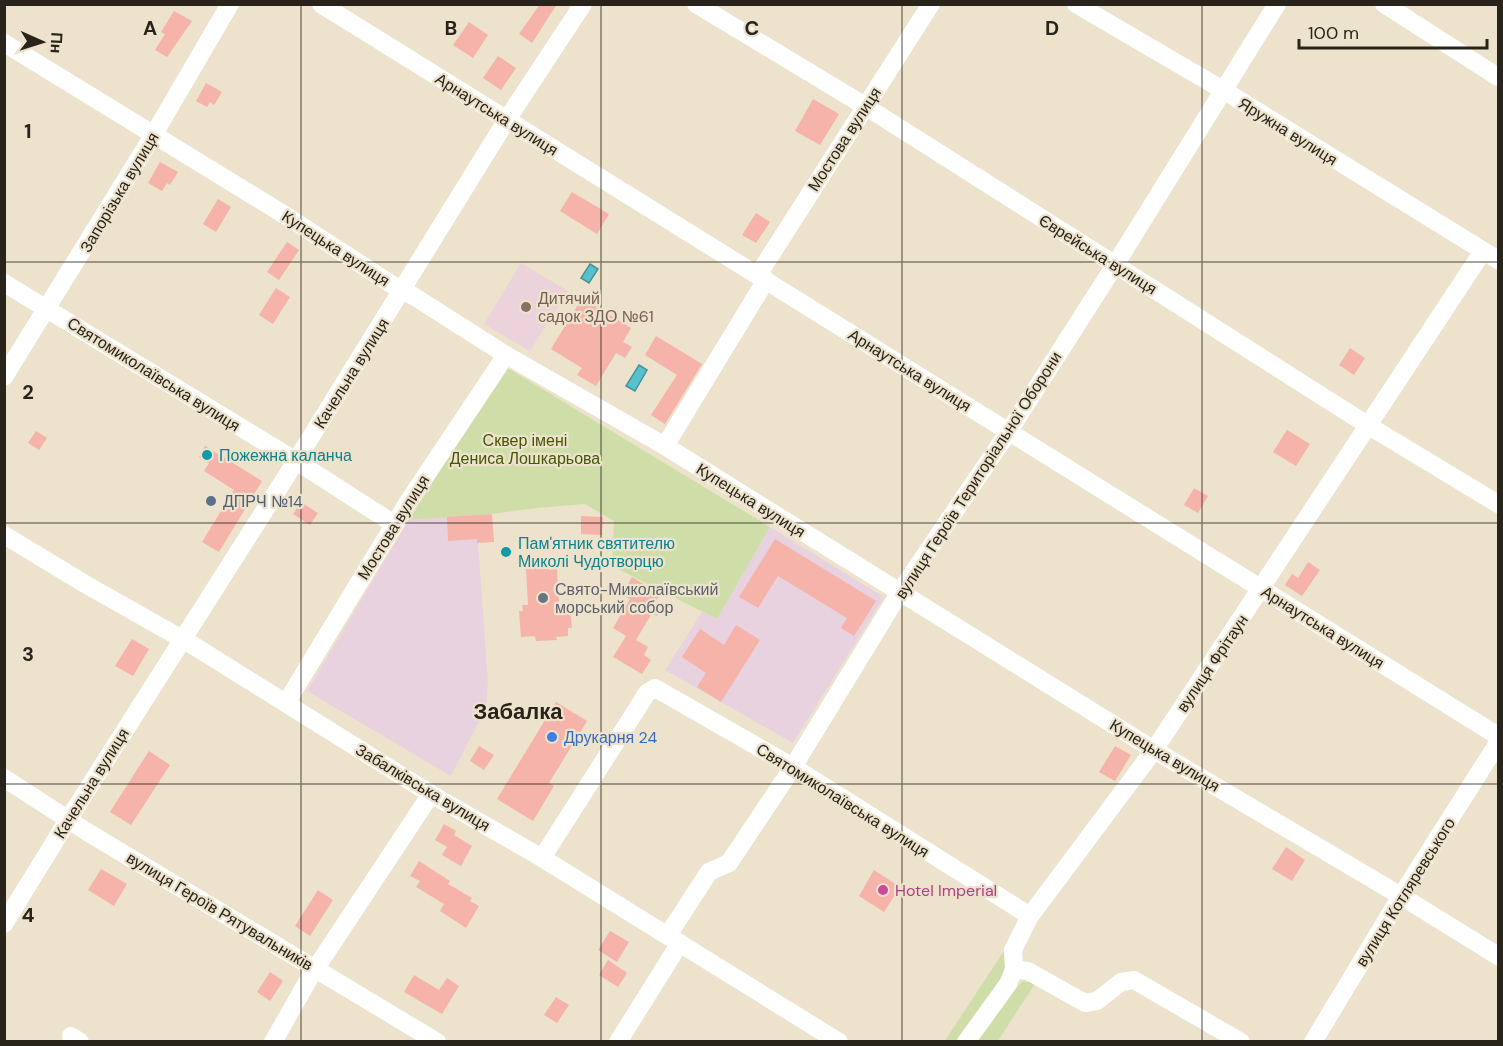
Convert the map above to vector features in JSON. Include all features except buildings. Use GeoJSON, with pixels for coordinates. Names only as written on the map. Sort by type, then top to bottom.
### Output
{"type":"FeatureCollection","features":[{"type":"Feature","properties":{"kind":"street","name":"Запорізька вулиця"},"geometry":{"type":"LineString","coordinates":[[4,377],[48,309],[230,4]]}},
{"type":"Feature","properties":{"kind":"street","name":"Арнаутська вулиця"},"geometry":{"type":"LineString","coordinates":[[321,4],[1498,736]]}},
{"type":"Feature","properties":{"kind":"street","name":"Качельна вулиця"},"geometry":{"type":"LineString","coordinates":[[7,912],[296,461],[506,121],[583,4]]}},
{"type":"Feature","properties":{"kind":"street","name":"Єврейська вулиця"},"geometry":{"type":"LineString","coordinates":[[696,4],[865,106],[1369,426],[1498,504]]}},
{"type":"Feature","properties":{"kind":"street","name":"Мостова вулиця"},"geometry":{"type":"LineString","coordinates":[[665,446],[865,106],[931,4]]}},
{"type":"Feature","properties":{"kind":"street","name":"Яружна вулиця"},"geometry":{"type":"LineString","coordinates":[[1076,4],[1224,90],[1491,256]]}},
{"type":"Feature","properties":{"kind":"street","name":"вулиця Героїв Територіальної Оборони"},"geometry":{"type":"LineString","coordinates":[[618,1041],[710,872],[729,863],[793,767],[900,592],[1115,265],[1277,4]]}},
{"type":"Feature","properties":{"kind":"street"},"geometry":{"type":"LineString","coordinates":[[1384,4],[1498,77]]}},
{"type":"Feature","properties":{"kind":"street","name":"Купецька вулиця"},"geometry":{"type":"LineString","coordinates":[[4,43],[154,134],[506,355],[665,446],[1154,750],[1498,956]]}},
{"type":"Feature","properties":{"kind":"street","name":"вулиця Фрітаун"},"geometry":{"type":"LineString","coordinates":[[966,1041],[1008,984],[1014,969],[1013,950],[1030,916],[1154,750],[1369,426],[1491,256]]}},
{"type":"Feature","properties":{"kind":"street","name":"Святомиколаївська вулиця"},"geometry":{"type":"LineString","coordinates":[[4,283],[296,461],[394,524]]}},
{"type":"Feature","properties":{"kind":"street","name":"Мостова вулиця"},"geometry":{"type":"LineString","coordinates":[[286,704],[394,524],[506,355]]}},
{"type":"Feature","properties":{"kind":"street","name":"Забалківська вулиця"},"geometry":{"type":"LineString","coordinates":[[4,535],[182,639],[431,794],[542,858],[839,1041]]}},
{"type":"Feature","properties":{"kind":"street","name":"Святомиколаївська вулиця"},"geometry":{"type":"LineString","coordinates":[[542,858],[647,693],[655,688],[793,767],[1030,916]]}},
{"type":"Feature","properties":{"kind":"street","name":"вулиця Котляревського"},"geometry":{"type":"LineString","coordinates":[[1313,1041],[1498,743]]}},
{"type":"Feature","properties":{"kind":"street","name":"вулиця Героїв Рятувальників"},"geometry":{"type":"LineString","coordinates":[[4,778],[68,820],[437,1041]]}},
{"type":"Feature","properties":{"kind":"street"},"geometry":{"type":"LineString","coordinates":[[273,1041],[316,968],[431,794]]}},
{"type":"Feature","properties":{"kind":"street"},"geometry":{"type":"LineString","coordinates":[[1014,969],[1029,971],[1085,1003],[1097,1001],[1120,982],[1134,980],[1241,1041]]}},
{"type":"Feature","properties":{"kind":"shaded area","name":"Дитячий садок ЗДО №61"},"geometry":{"type":"Polygon","coordinates":[[[521,263],[568,291],[530,351],[484,324],[521,263]]]}},
{"type":"Feature","properties":{"kind":"shaded area"},"geometry":{"type":"Polygon","coordinates":[[[476,515],[488,681],[486,708],[451,776],[307,691],[409,520],[476,515]]]}},
{"type":"Feature","properties":{"kind":"shaded area"},"geometry":{"type":"Polygon","coordinates":[[[770,527],[884,597],[793,743],[665,670],[702,612],[717,619],[770,527]]]}},
{"type":"Feature","properties":{"kind":"green space","name":"Сквер імені Дениса Лошкарьова"},"geometry":{"type":"Polygon","coordinates":[[[506,367],[770,527],[717,619],[612,566],[614,521],[585,504],[409,520],[506,367]]]}},
{"type":"Feature","properties":{"kind":"green space"},"geometry":{"type":"Polygon","coordinates":[[[1004,951],[1006,974],[956,1041],[944,1042],[1004,951]]]}},
{"type":"Feature","properties":{"kind":"green space"},"geometry":{"type":"Polygon","coordinates":[[[1022,982],[1036,982],[998,1041],[976,1042],[1000,1005],[1022,982]]]}},
{"type":"Feature","properties":{"kind":"water"},"geometry":{"type":"Polygon","coordinates":[[[590,264],[598,269],[589,283],[581,278],[590,264]]]}},
{"type":"Feature","properties":{"kind":"water"},"geometry":{"type":"Polygon","coordinates":[[[639,365],[647,370],[635,391],[626,386],[639,365]]]}},
{"type":"Feature","properties":{"kind":"place","name":"Дитячий садок ЗДО №61"},"geometry":{"type":"Point","coordinates":[526,307]}},
{"type":"Feature","properties":{"kind":"place","name":"Пожежна каланча"},"geometry":{"type":"Point","coordinates":[207,455]}},
{"type":"Feature","properties":{"kind":"place","name":"ДПРЧ №14"},"geometry":{"type":"Point","coordinates":[211,501]}},
{"type":"Feature","properties":{"kind":"place","name":"Пам'ятник святителю Миколі Чудотворцю"},"geometry":{"type":"Point","coordinates":[506,552]}},
{"type":"Feature","properties":{"kind":"place","name":"Свято-Миколаївський морський собор"},"geometry":{"type":"Point","coordinates":[543,598]}},
{"type":"Feature","properties":{"kind":"place","name":"Друкарня 24"},"geometry":{"type":"Point","coordinates":[552,737]}},
{"type":"Feature","properties":{"kind":"place","name":"Hotel Imperial"},"geometry":{"type":"Point","coordinates":[883,890]}},
{"type":"Feature","properties":{"kind":"district","name":"Забалка"},"geometry":{"type":"Point","coordinates":[518,711]}}]}
